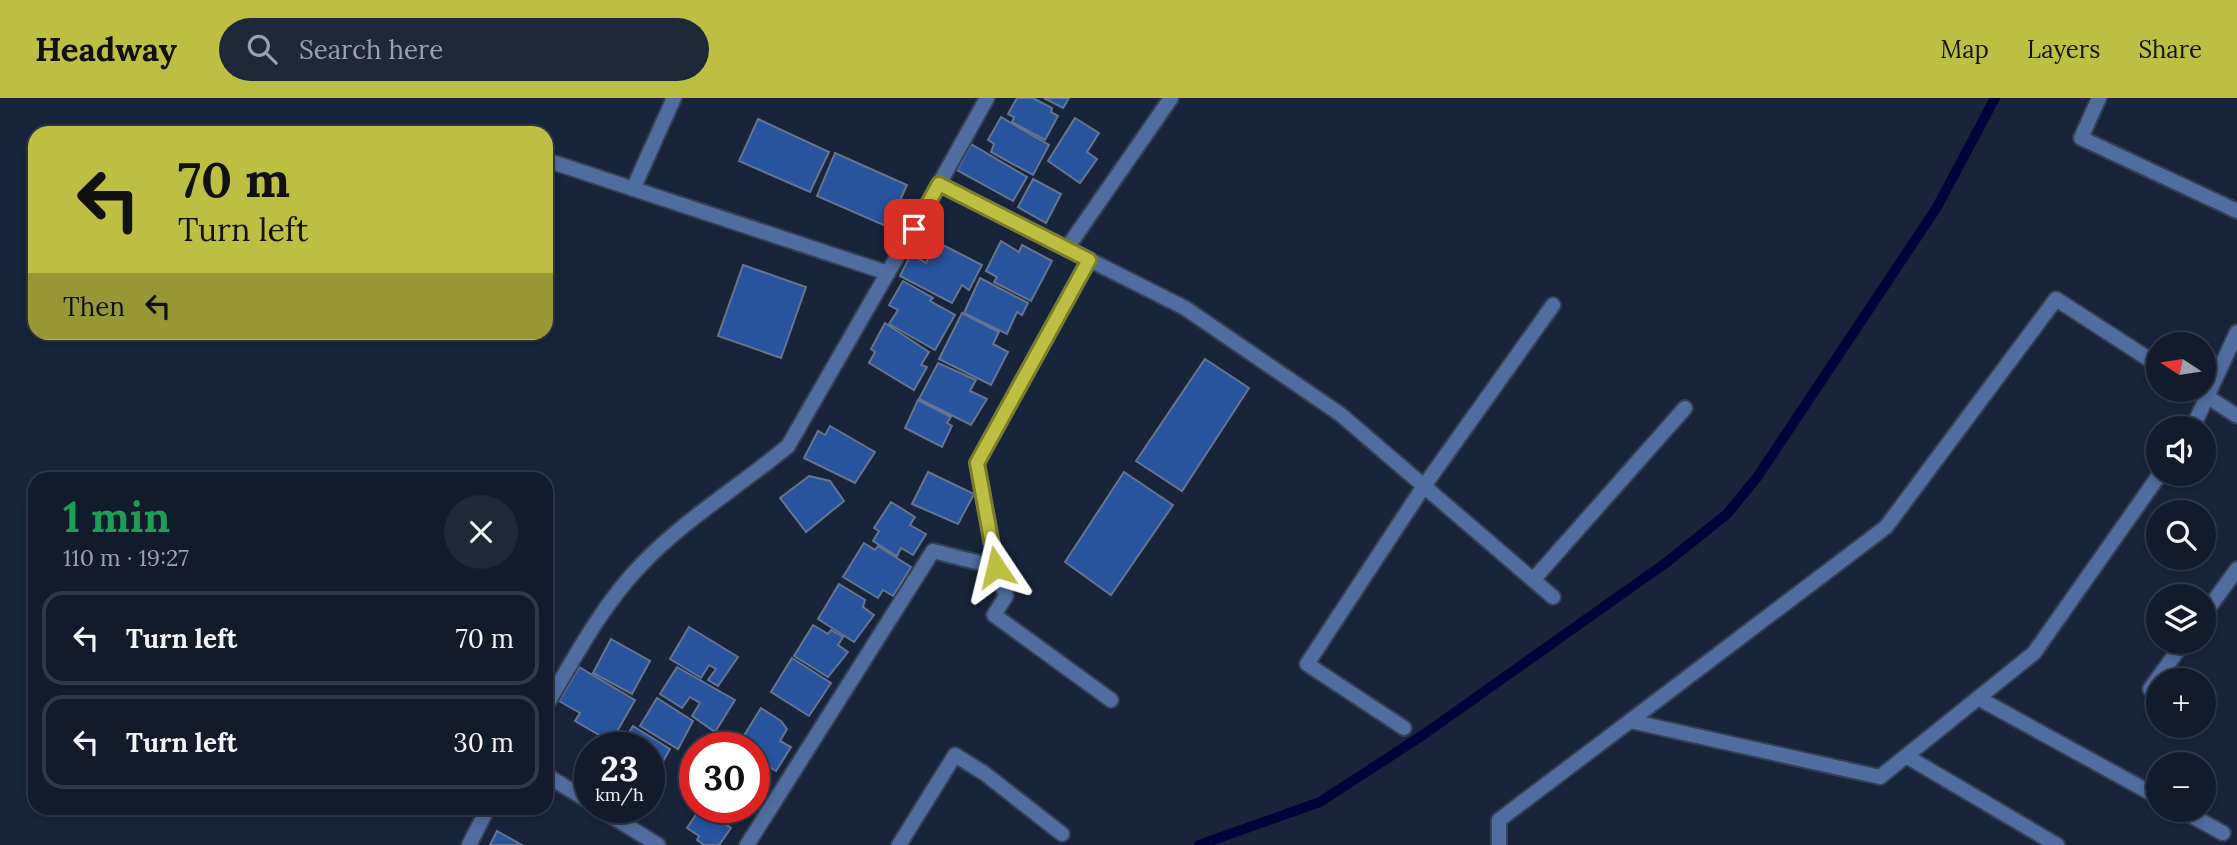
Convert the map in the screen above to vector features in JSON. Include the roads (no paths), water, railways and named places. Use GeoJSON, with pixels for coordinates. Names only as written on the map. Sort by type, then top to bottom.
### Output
{"type":"FeatureCollection","features":[{"type":"Feature","properties":{"kind":"street"},"geometry":{"type":"LineString","coordinates":[[633,189],[674,98]]}},
{"type":"Feature","properties":{"kind":"street"},"geometry":{"type":"LineString","coordinates":[[553,694],[606,607],[642,564],[684,525],[788,446],[987,98]]}},
{"type":"Feature","properties":{"kind":"street"},"geometry":{"type":"LineString","coordinates":[[1067,248],[1171,98]]}},
{"type":"Feature","properties":{"kind":"street"},"geometry":{"type":"LineString","coordinates":[[2099,98],[2081,138],[2237,211]]}},
{"type":"Feature","properties":{"kind":"street"},"geometry":{"type":"LineString","coordinates":[[553,162],[888,273]]}},
{"type":"Feature","properties":{"kind":"street"},"geometry":{"type":"LineString","coordinates":[[939,184],[1185,308],[1339,414],[1553,597]]}},
{"type":"Feature","properties":{"kind":"street"},"geometry":{"type":"LineString","coordinates":[[1089,260],[977,463],[996,567],[1006,596],[994,614],[1111,700]]}},
{"type":"Feature","properties":{"kind":"street"},"geometry":{"type":"LineString","coordinates":[[1499,845],[1499,820],[1886,527],[2056,299],[2146,357]]}},
{"type":"Feature","properties":{"kind":"street"},"geometry":{"type":"LineString","coordinates":[[1404,728],[1307,664],[1424,486],[1553,305]]}},
{"type":"Feature","properties":{"kind":"street"},"geometry":{"type":"LineString","coordinates":[[2216,370],[2237,332]]}},
{"type":"Feature","properties":{"kind":"street"},"geometry":{"type":"LineString","coordinates":[[2215,402],[2237,416]]}},
{"type":"Feature","properties":{"kind":"street"},"geometry":{"type":"LineString","coordinates":[[1533,580],[1685,408]]}},
{"type":"Feature","properties":{"kind":"street"},"geometry":{"type":"LineString","coordinates":[[1630,721],[1880,777],[2034,653],[2152,486]]}},
{"type":"Feature","properties":{"kind":"street"},"geometry":{"type":"LineString","coordinates":[[747,845],[933,551],[996,567]]}},
{"type":"Feature","properties":{"kind":"street"},"geometry":{"type":"LineString","coordinates":[[2216,598],[2237,569]]}},
{"type":"Feature","properties":{"kind":"street"},"geometry":{"type":"LineString","coordinates":[[1978,698],[2146,790]]}},
{"type":"Feature","properties":{"kind":"street"},"geometry":{"type":"LineString","coordinates":[[900,845],[955,755],[1062,834]]}},
{"type":"Feature","properties":{"kind":"street"},"geometry":{"type":"LineString","coordinates":[[1906,756],[2057,845]]}},
{"type":"Feature","properties":{"kind":"street"},"geometry":{"type":"LineString","coordinates":[[553,779],[574,792]]}},
{"type":"Feature","properties":{"kind":"street"},"geometry":{"type":"LineString","coordinates":[[469,845],[484,815]]}},
{"type":"Feature","properties":{"kind":"street"},"geometry":{"type":"LineString","coordinates":[[2202,822],[2222,833]]}},
{"type":"Feature","properties":{"kind":"street"},"geometry":{"type":"LineString","coordinates":[[623,823],[658,845]]}},
{"type":"Feature","properties":{"kind":"waterway"},"geometry":{"type":"LineString","coordinates":[[1199,845],[1320,802],[1423,735],[1667,562],[1727,514],[1758,476],[1937,207],[1995,98]]}}]}
